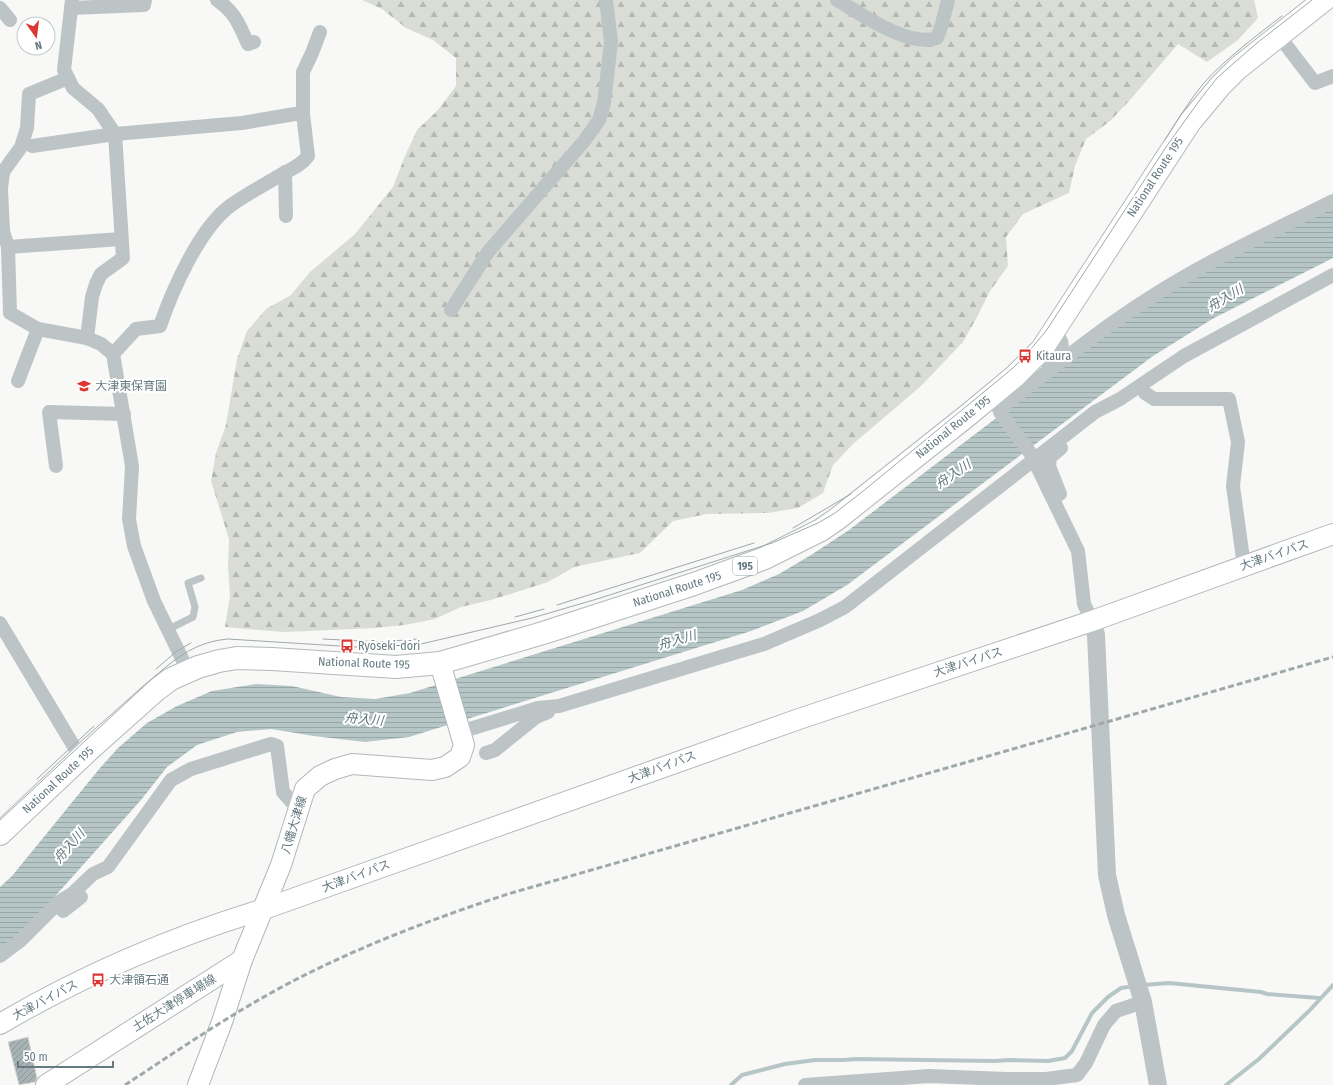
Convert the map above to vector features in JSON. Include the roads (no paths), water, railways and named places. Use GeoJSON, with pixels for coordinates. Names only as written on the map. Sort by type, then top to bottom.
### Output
{"type":"FeatureCollection","features":[{"type":"Feature","properties":{"kind":"highway","name":"National Route 195"},"geometry":{"type":"LineString","coordinates":[[0,834],[155,691],[171,679],[188,671],[219,661],[237,658],[396,667],[442,672],[543,633],[694,584],[765,558],[821,530],[899,470],[1008,382],[1031,361],[1042,349],[1194,118],[1220,86],[1238,68],[1324,0]]}},
{"type":"Feature","properties":{"kind":"main road","name":"大津バイパス"},"geometry":{"type":"LineString","coordinates":[[0,1024],[37,1002],[132,956],[230,919],[264,909],[799,719],[1092,621],[1333,534]]}},
{"type":"Feature","properties":{"kind":"main road","name":"八幡大津線"},"geometry":{"type":"LineString","coordinates":[[198,1085],[222,1022],[242,960],[281,865],[305,789],[320,776],[335,769],[352,764],[432,770],[445,767],[460,757],[464,745],[442,672]]}},
{"type":"Feature","properties":{"kind":"main road","name":"土佐大津停車場線"},"geometry":{"type":"LineString","coordinates":[[46,1085],[242,960]]}},
{"type":"Feature","properties":{"kind":"street"},"geometry":{"type":"LineString","coordinates":[[87,338],[92,298],[96,284],[101,274],[122,258],[115,134],[98,109],[73,88],[64,70],[71,4],[144,5],[145,0]]}},
{"type":"Feature","properties":{"kind":"street"},"geometry":{"type":"LineString","coordinates":[[217,0],[226,6],[235,16],[248,44],[254,42]]}},
{"type":"Feature","properties":{"kind":"street"},"geometry":{"type":"LineString","coordinates":[[451,310],[488,252],[585,140],[598,120],[604,103],[611,42],[606,0]]}},
{"type":"Feature","properties":{"kind":"street"},"geometry":{"type":"LineString","coordinates":[[837,0],[896,33],[923,41],[937,38],[948,0]]}},
{"type":"Feature","properties":{"kind":"street"},"geometry":{"type":"LineString","coordinates":[[0,8],[10,20]]}},
{"type":"Feature","properties":{"kind":"street"},"geometry":{"type":"LineString","coordinates":[[113,354],[136,329],[160,326],[170,297],[199,241],[220,215],[229,207],[285,172],[303,163],[308,156],[303,114],[303,72],[320,32]]}},
{"type":"Feature","properties":{"kind":"street"},"geometry":{"type":"LineString","coordinates":[[1279,36],[1315,83],[1333,76]]}},
{"type":"Feature","properties":{"kind":"street"},"geometry":{"type":"LineString","coordinates":[[68,78],[29,94],[27,128],[21,147],[2,173],[1,189],[3,232],[8,247],[4,267],[5,313],[38,328],[87,338],[101,344],[113,354],[132,466],[129,519],[134,546],[154,601],[188,671]]}},
{"type":"Feature","properties":{"kind":"street"},"geometry":{"type":"LineString","coordinates":[[32,146],[115,134],[242,123],[303,114]]}},
{"type":"Feature","properties":{"kind":"street"},"geometry":{"type":"LineString","coordinates":[[285,172],[286,216]]}},
{"type":"Feature","properties":{"kind":"street"},"geometry":{"type":"LineString","coordinates":[[999,411],[1112,323],[1149,298],[1202,267],[1333,201]]}},
{"type":"Feature","properties":{"kind":"street"},"geometry":{"type":"LineString","coordinates":[[8,247],[121,239]]}},
{"type":"Feature","properties":{"kind":"street"},"geometry":{"type":"LineString","coordinates":[[486,753],[495,750],[536,717],[559,706],[764,644],[820,620],[845,607],[1032,458],[1095,412],[1120,399],[1184,356],[1333,275]]}},
{"type":"Feature","properties":{"kind":"street"},"geometry":{"type":"LineString","coordinates":[[18,381],[38,328]]}},
{"type":"Feature","properties":{"kind":"street"},"geometry":{"type":"LineString","coordinates":[[1053,332],[1060,338],[1062,343],[1061,349],[1024,384],[999,404],[999,411],[1032,458],[1060,511],[1078,551],[1084,604],[1092,621],[1096,635],[1108,875],[1116,915],[1143,1002],[1158,1085]]}},
{"type":"Feature","properties":{"kind":"street"},"geometry":{"type":"LineString","coordinates":[[1076,546],[1071,525],[1049,466],[1050,457],[1098,422],[1161,382],[1173,364]]}},
{"type":"Feature","properties":{"kind":"street"},"geometry":{"type":"LineString","coordinates":[[1145,393],[1154,399],[1229,398],[1238,442],[1233,486],[1244,566]]}},
{"type":"Feature","properties":{"kind":"street"},"geometry":{"type":"LineString","coordinates":[[56,466],[49,412],[124,414]]}},
{"type":"Feature","properties":{"kind":"street"},"geometry":{"type":"LineString","coordinates":[[1,629],[76,750],[84,756]]}},
{"type":"Feature","properties":{"kind":"street"},"geometry":{"type":"LineString","coordinates":[[459,730],[538,708],[559,706]]}},
{"type":"Feature","properties":{"kind":"street"},"geometry":{"type":"LineString","coordinates":[[63,911],[85,893],[108,867],[171,780],[191,769],[271,744],[277,746],[283,792],[290,801],[300,805]]}},
{"type":"Feature","properties":{"kind":"street"},"geometry":{"type":"LineString","coordinates":[[0,956],[20,941],[59,902],[72,894],[93,874],[108,867]]}},
{"type":"Feature","properties":{"kind":"street"},"geometry":{"type":"LineString","coordinates":[[805,1085],[929,1076],[1039,1079],[1077,1075],[1086,1062],[1104,1025],[1116,1011],[1143,1002]]}},
{"type":"Feature","properties":{"kind":"lane"},"geometry":{"type":"LineString","coordinates":[[167,630],[193,617],[195,607],[188,583],[201,578]]}},
{"type":"Feature","properties":{"kind":"water","name":"舟入川"},"geometry":{"type":"Polygon","coordinates":[[[1333,207],[1333,258],[1214,318],[1153,356],[847,585],[803,611],[751,631],[409,737],[365,742],[271,729],[237,732],[197,745],[167,767],[141,800],[33,921],[0,949],[0,887],[12,876],[118,748],[147,723],[177,706],[212,691],[256,684],[292,686],[341,697],[375,699],[410,693],[742,590],[779,574],[849,530],[1129,317],[1193,277],[1333,207]]]}},
{"type":"Feature","properties":{"kind":"waterway"},"geometry":{"type":"LineString","coordinates":[[1143,985],[1169,983],[1319,998]]}},
{"type":"Feature","properties":{"kind":"waterway"},"geometry":{"type":"LineString","coordinates":[[1226,1085],[1259,1059],[1309,1011],[1333,985]]}},
{"type":"Feature","properties":{"kind":"waterway"},"geometry":{"type":"LineString","coordinates":[[731,1085],[742,1075],[785,1064],[815,1060],[1048,1061],[1065,1058],[1072,1051],[1092,1013],[1108,997],[1121,988],[1134,986]]}},
{"type":"Feature","properties":{"kind":"tram line"},"geometry":{"type":"LineString","coordinates":[[0,820],[155,676],[180,656],[206,643],[228,639],[372,648],[421,644],[532,618],[597,599],[772,543],[818,523],[835,513],[1013,368],[1025,356],[1046,331],[1166,147],[1217,78],[1257,43],[1312,0]]}},
{"type":"Feature","properties":{"kind":"tram line"},"geometry":{"type":"LineString","coordinates":[[1165,140],[1183,111],[1203,84],[1241,48],[1282,16]]}},
{"type":"Feature","properties":{"kind":"tram line"},"geometry":{"type":"LineString","coordinates":[[793,528],[851,494]]}},
{"type":"Feature","properties":{"kind":"tram line"},"geometry":{"type":"LineString","coordinates":[[557,605],[754,543]]}},
{"type":"Feature","properties":{"kind":"tram line"},"geometry":{"type":"LineString","coordinates":[[515,617],[544,609]]}},
{"type":"Feature","properties":{"kind":"tram line"},"geometry":{"type":"LineString","coordinates":[[323,639],[381,642],[417,639]]}},
{"type":"Feature","properties":{"kind":"tram line"},"geometry":{"type":"LineString","coordinates":[[156,669],[177,651],[191,643]]}},
{"type":"Feature","properties":{"kind":"tram line"},"geometry":{"type":"LineString","coordinates":[[37,779],[94,726]]}},
{"type":"Feature","properties":{"kind":"railway"},"geometry":{"type":"LineString","coordinates":[[125,1085],[229,1017],[295,980],[347,955],[453,913],[508,894],[1333,657]]}},
{"type":"Feature","properties":{"kind":"place","name":"Kitaura"},"geometry":{"type":"Point","coordinates":[1025,356]}},
{"type":"Feature","properties":{"kind":"place","name":"大津東保育園"},"geometry":{"type":"Point","coordinates":[84,386]}},
{"type":"Feature","properties":{"kind":"place","name":"Ryōseki-dōri"},"geometry":{"type":"Point","coordinates":[347,646]}},
{"type":"Feature","properties":{"kind":"place","name":"大津領石通"},"geometry":{"type":"Point","coordinates":[98,980]}}]}
